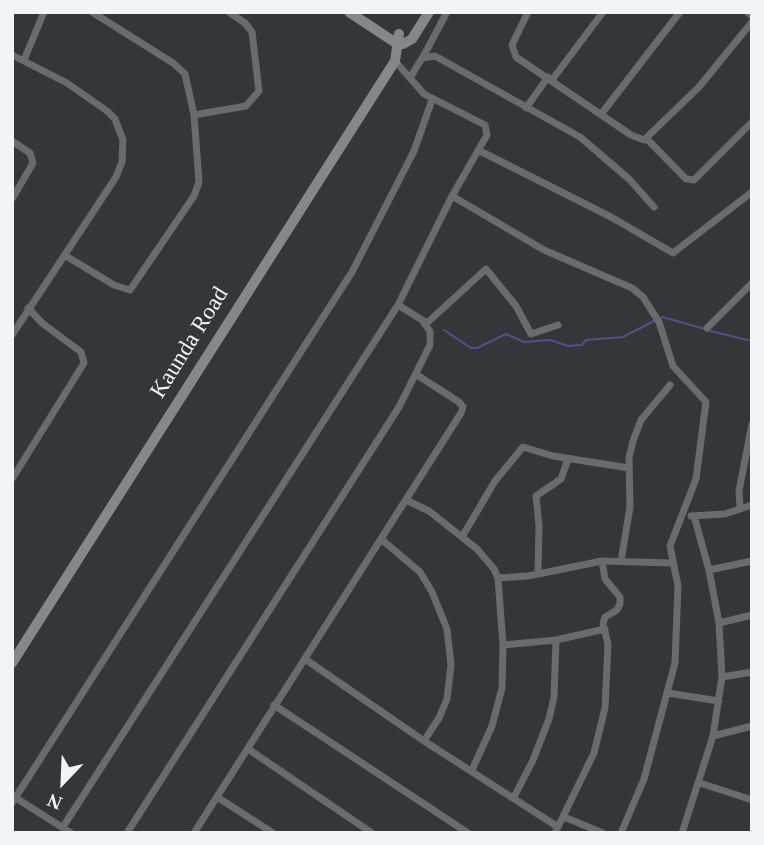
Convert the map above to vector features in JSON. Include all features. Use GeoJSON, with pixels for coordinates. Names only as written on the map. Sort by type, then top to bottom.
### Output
{"type":"FeatureCollection","features":[{"type":"Feature","properties":{"kind":"street"},"geometry":{"type":"LineString","coordinates":[[24,60],[44,12]]}},
{"type":"Feature","properties":{"kind":"street"},"geometry":{"type":"LineString","coordinates":[[66,256],[123,290],[134,288],[198,189],[194,115],[185,74],[181,68],[92,12]]}},
{"type":"Feature","properties":{"kind":"street"},"geometry":{"type":"LineString","coordinates":[[194,115],[246,106],[259,91],[252,32],[245,23],[229,12]]}},
{"type":"Feature","properties":{"kind":"street"},"geometry":{"type":"LineString","coordinates":[[349,12],[395,37],[412,39],[429,12]]}},
{"type":"Feature","properties":{"kind":"street"},"geometry":{"type":"LineString","coordinates":[[358,12],[395,37]]}},
{"type":"Feature","properties":{"kind":"street"},"geometry":{"type":"LineString","coordinates":[[395,37],[408,32],[423,12]]}},
{"type":"Feature","properties":{"kind":"street"},"geometry":{"type":"LineString","coordinates":[[410,78],[447,12]]}},
{"type":"Feature","properties":{"kind":"street"},"geometry":{"type":"LineString","coordinates":[[528,12],[512,45],[513,53],[637,139],[647,139],[699,87],[752,22]]}},
{"type":"Feature","properties":{"kind":"street"},"geometry":{"type":"LineString","coordinates":[[526,108],[603,12]]}},
{"type":"Feature","properties":{"kind":"street"},"geometry":{"type":"LineString","coordinates":[[602,113],[680,12]]}},
{"type":"Feature","properties":{"kind":"street"},"geometry":{"type":"LineString","coordinates":[[747,12],[752,16]]}},
{"type":"Feature","properties":{"kind":"street","name":"Kaunda Road"},"geometry":{"type":"LineString","coordinates":[[12,663],[395,61],[395,37]]}},
{"type":"Feature","properties":{"kind":"street"},"geometry":{"type":"LineString","coordinates":[[12,55],[67,83],[107,111],[115,119],[123,140],[122,162],[116,177],[12,335]]}},
{"type":"Feature","properties":{"kind":"street"},"geometry":{"type":"LineString","coordinates":[[422,58],[435,56],[592,146],[629,179],[654,207]]}},
{"type":"Feature","properties":{"kind":"street"},"geometry":{"type":"LineString","coordinates":[[63,827],[398,304],[452,196],[487,135],[487,127],[432,100],[395,61]]}},
{"type":"Feature","properties":{"kind":"street"},"geometry":{"type":"LineString","coordinates":[[71,833],[14,801],[352,272],[414,151],[432,100]]}},
{"type":"Feature","properties":{"kind":"street"},"geometry":{"type":"LineString","coordinates":[[647,139],[687,179],[694,180],[752,122]]}},
{"type":"Feature","properties":{"kind":"street"},"geometry":{"type":"LineString","coordinates":[[12,141],[30,153],[33,163],[12,199]]}},
{"type":"Feature","properties":{"kind":"street"},"geometry":{"type":"LineString","coordinates":[[478,150],[611,217],[673,253],[752,192]]}},
{"type":"Feature","properties":{"kind":"street"},"geometry":{"type":"LineString","coordinates":[[452,196],[544,250],[632,288],[651,306],[673,366],[706,402],[696,480],[672,537],[672,563],[678,586],[677,643],[668,693],[644,779],[621,833]]}},
{"type":"Feature","properties":{"kind":"street"},"geometry":{"type":"LineString","coordinates":[[424,323],[430,321],[486,269],[516,306],[531,334],[558,325]]}},
{"type":"Feature","properties":{"kind":"street"},"geometry":{"type":"LineString","coordinates":[[707,328],[752,283]]}},
{"type":"Feature","properties":{"kind":"street"},"geometry":{"type":"LineString","coordinates":[[127,833],[417,375],[431,340],[424,323],[398,304]]}},
{"type":"Feature","properties":{"kind":"street"},"geometry":{"type":"LineString","coordinates":[[12,479],[84,363],[81,352],[42,323],[28,307]]}},
{"type":"Feature","properties":{"kind":"street"},"geometry":{"type":"LineString","coordinates":[[194,833],[463,407],[417,375]]}},
{"type":"Feature","properties":{"kind":"street"},"geometry":{"type":"LineString","coordinates":[[621,561],[629,507],[630,450],[641,420],[670,385]]}},
{"type":"Feature","properties":{"kind":"street"},"geometry":{"type":"LineString","coordinates":[[740,508],[739,491],[752,424]]}},
{"type":"Feature","properties":{"kind":"street"},"geometry":{"type":"LineString","coordinates":[[462,537],[495,481],[523,447],[568,459],[629,468]]}},
{"type":"Feature","properties":{"kind":"street"},"geometry":{"type":"LineString","coordinates":[[538,574],[539,525],[536,496],[561,479],[567,469],[568,459]]}},
{"type":"Feature","properties":{"kind":"street"},"geometry":{"type":"LineString","coordinates":[[406,500],[429,511],[462,537],[487,559],[498,579],[503,645],[499,702],[488,736],[471,770]]}},
{"type":"Feature","properties":{"kind":"street"},"geometry":{"type":"LineString","coordinates":[[682,514],[725,514],[752,505]]}},
{"type":"Feature","properties":{"kind":"street"},"geometry":{"type":"LineString","coordinates":[[684,832],[713,736],[722,677],[719,623],[709,570],[694,516]]}},
{"type":"Feature","properties":{"kind":"street"},"geometry":{"type":"LineString","coordinates":[[381,539],[420,572],[432,592],[447,629],[451,665],[447,699],[439,718],[424,741]]}},
{"type":"Feature","properties":{"kind":"street"},"geometry":{"type":"LineString","coordinates":[[498,579],[602,561],[672,563]]}},
{"type":"Feature","properties":{"kind":"street"},"geometry":{"type":"LineString","coordinates":[[305,659],[424,741],[514,797],[556,830],[594,754],[603,718],[608,654],[605,617],[617,610],[620,597],[605,579],[602,561]]}},
{"type":"Feature","properties":{"kind":"street"},"geometry":{"type":"LineString","coordinates":[[709,570],[752,561]]}},
{"type":"Feature","properties":{"kind":"street"},"geometry":{"type":"LineString","coordinates":[[719,623],[752,615]]}},
{"type":"Feature","properties":{"kind":"street"},"geometry":{"type":"LineString","coordinates":[[503,645],[556,640],[604,629]]}},
{"type":"Feature","properties":{"kind":"street"},"geometry":{"type":"LineString","coordinates":[[514,797],[533,760],[549,719],[554,697],[556,640]]}},
{"type":"Feature","properties":{"kind":"street"},"geometry":{"type":"LineString","coordinates":[[722,677],[752,672]]}},
{"type":"Feature","properties":{"kind":"street"},"geometry":{"type":"LineString","coordinates":[[668,693],[719,701]]}},
{"type":"Feature","properties":{"kind":"street"},"geometry":{"type":"LineString","coordinates":[[274,705],[468,833]]}},
{"type":"Feature","properties":{"kind":"street"},"geometry":{"type":"LineString","coordinates":[[713,736],[752,726]]}},
{"type":"Feature","properties":{"kind":"street"},"geometry":{"type":"LineString","coordinates":[[248,749],[372,833]]}},
{"type":"Feature","properties":{"kind":"street"},"geometry":{"type":"LineString","coordinates":[[700,783],[752,800]]}},
{"type":"Feature","properties":{"kind":"street"},"geometry":{"type":"LineString","coordinates":[[217,797],[273,833]]}},
{"type":"Feature","properties":{"kind":"street"},"geometry":{"type":"LineString","coordinates":[[564,817],[603,833]]}},
{"type":"Feature","properties":{"kind":"waterway"},"geometry":{"type":"LineString","coordinates":[[662,317],[705,329]]}},
{"type":"Feature","properties":{"kind":"waterway"},"geometry":{"type":"LineString","coordinates":[[444,330],[471,348],[477,348],[506,334],[524,342],[550,340],[568,346],[582,345],[586,340],[623,337],[654,321]]}},
{"type":"Feature","properties":{"kind":"waterway"},"geometry":{"type":"LineString","coordinates":[[710,331],[752,341]]}}]}
